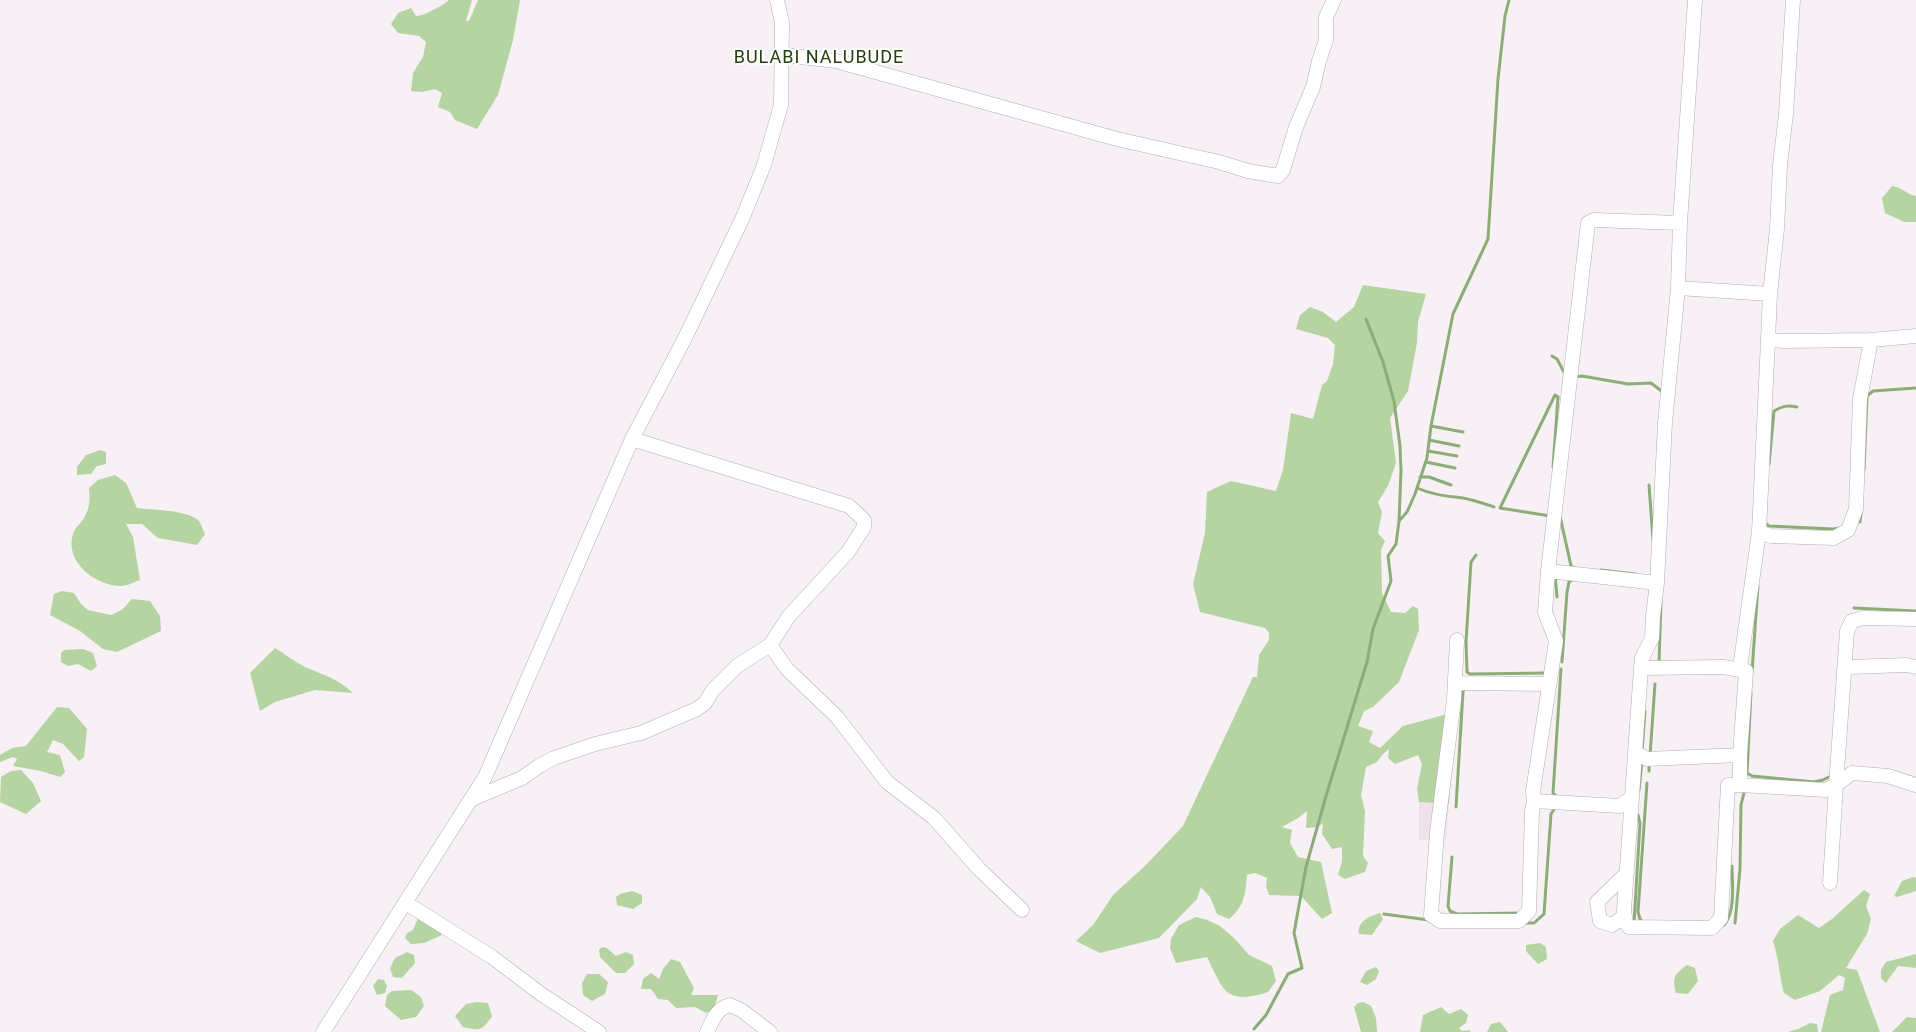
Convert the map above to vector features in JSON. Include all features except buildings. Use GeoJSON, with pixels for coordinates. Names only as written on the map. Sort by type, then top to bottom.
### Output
{"type":"FeatureCollection","features":[{"type":"Feature","properties":{"kind":"street"},"geometry":{"type":"LineString","coordinates":[[322,1032],[485,777],[515,712],[632,439],[685,338],[743,217],[764,165],[781,105],[782,23],[777,0]]}},
{"type":"Feature","properties":{"kind":"street"},"geometry":{"type":"LineString","coordinates":[[783,55],[836,61],[1117,139],[1220,162],[1248,171],[1278,176],[1283,170],[1296,127],[1313,87],[1326,40],[1326,17],[1334,0]]}},
{"type":"Feature","properties":{"kind":"street"},"geometry":{"type":"LineString","coordinates":[[1695,0],[1680,223],[1678,288],[1665,423],[1657,583],[1652,638],[1642,658],[1635,752],[1627,807],[1625,921],[1629,927],[1712,928],[1721,918],[1728,785],[1826,790],[1852,773],[1888,776],[1916,785]]}},
{"type":"Feature","properties":{"kind":"street"},"geometry":{"type":"LineString","coordinates":[[1746,671],[1740,668],[1759,532],[1770,294],[1786,114],[1793,0]]}},
{"type":"Feature","properties":{"kind":"street"},"geometry":{"type":"LineString","coordinates":[[1457,640],[1455,683],[1437,832],[1431,914],[1440,921],[1518,921],[1529,911],[1533,791],[1556,641],[1545,612],[1548,571],[1588,223],[1594,220],[1680,223]]}},
{"type":"Feature","properties":{"kind":"street"},"geometry":{"type":"LineString","coordinates":[[1678,288],[1770,294]]}},
{"type":"Feature","properties":{"kind":"street"},"geometry":{"type":"LineString","coordinates":[[1768,340],[1785,342],[1871,340],[1916,336]]}},
{"type":"Feature","properties":{"kind":"street"},"geometry":{"type":"LineString","coordinates":[[1759,532],[1771,536],[1834,538],[1848,530],[1856,510],[1860,399],[1871,340]]}},
{"type":"Feature","properties":{"kind":"street"},"geometry":{"type":"LineString","coordinates":[[472,799],[522,778],[554,758],[595,744],[628,738],[698,709],[705,703],[712,690],[737,666],[770,645],[789,616],[848,552],[864,527],[864,520],[849,506],[632,439]]}},
{"type":"Feature","properties":{"kind":"street"},"geometry":{"type":"LineString","coordinates":[[1548,571],[1657,583]]}},
{"type":"Feature","properties":{"kind":"street"},"geometry":{"type":"LineString","coordinates":[[1830,883],[1847,631],[1852,621],[1863,618],[1916,619]]}},
{"type":"Feature","properties":{"kind":"street"},"geometry":{"type":"LineString","coordinates":[[770,645],[787,669],[837,717],[887,782],[934,818],[979,869],[1022,910]]}},
{"type":"Feature","properties":{"kind":"street"},"geometry":{"type":"LineString","coordinates":[[1844,671],[1849,667],[1906,665],[1916,667]]}},
{"type":"Feature","properties":{"kind":"street"},"geometry":{"type":"LineString","coordinates":[[1641,668],[1724,667],[1746,671]]}},
{"type":"Feature","properties":{"kind":"street"},"geometry":{"type":"LineString","coordinates":[[1740,785],[1740,754],[1746,671]]}},
{"type":"Feature","properties":{"kind":"street"},"geometry":{"type":"LineString","coordinates":[[1455,683],[1549,684]]}},
{"type":"Feature","properties":{"kind":"street"},"geometry":{"type":"LineString","coordinates":[[1635,752],[1646,759],[1740,754]]}},
{"type":"Feature","properties":{"kind":"street"},"geometry":{"type":"LineString","coordinates":[[1534,801],[1627,807]]}},
{"type":"Feature","properties":{"kind":"street"},"geometry":{"type":"LineString","coordinates":[[1624,916],[1612,925],[1600,920],[1597,902],[1627,873]]}},
{"type":"Feature","properties":{"kind":"street"},"geometry":{"type":"LineString","coordinates":[[406,903],[492,957],[541,994],[599,1032]]}},
{"type":"Feature","properties":{"kind":"street"},"geometry":{"type":"LineString","coordinates":[[707,1032],[712,1020],[722,1007],[730,1005],[741,1010],[770,1032]]}},
{"type":"Feature","properties":{"kind":"shaded area"},"geometry":{"type":"Polygon","coordinates":[[[1419,802],[1449,804],[1446,840],[1419,840],[1419,802]]]}},
{"type":"Feature","properties":{"kind":"green space"},"geometry":{"type":"Polygon","coordinates":[[[449,0],[472,0],[466,21],[469,21],[478,0],[520,0],[513,40],[498,95],[477,129],[455,120],[450,112],[438,107],[442,93],[435,89],[422,92],[411,91],[413,73],[423,57],[426,42],[419,36],[398,33],[391,24],[398,13],[411,8],[416,16],[423,15],[449,0]]]}},
{"type":"Feature","properties":{"kind":"green space"},"geometry":{"type":"Polygon","coordinates":[[[1892,186],[1916,196],[1916,222],[1904,222],[1885,213],[1882,198],[1892,186]]]}},
{"type":"Feature","properties":{"kind":"green space"},"geometry":{"type":"Polygon","coordinates":[[[1363,285],[1426,294],[1418,322],[1417,343],[1408,391],[1390,418],[1396,463],[1388,486],[1378,502],[1382,512],[1378,533],[1385,541],[1381,550],[1382,593],[1391,612],[1405,613],[1413,606],[1418,609],[1419,630],[1399,682],[1373,707],[1364,711],[1358,726],[1373,731],[1369,742],[1380,748],[1403,726],[1444,715],[1455,707],[1449,804],[1419,802],[1417,789],[1422,764],[1418,755],[1395,764],[1388,758],[1389,749],[1377,762],[1366,767],[1361,795],[1365,811],[1363,856],[1368,863],[1365,872],[1345,879],[1338,875],[1342,861],[1342,847],[1332,849],[1322,834],[1323,823],[1318,827],[1306,828],[1307,811],[1282,827],[1292,830],[1290,843],[1298,857],[1321,862],[1332,913],[1322,919],[1301,896],[1269,895],[1266,886],[1267,878],[1255,873],[1247,875],[1246,888],[1241,904],[1229,919],[1217,914],[1210,897],[1201,887],[1197,899],[1159,938],[1100,953],[1076,941],[1093,925],[1113,895],[1146,865],[1183,826],[1253,677],[1257,677],[1259,655],[1269,640],[1269,633],[1265,628],[1200,612],[1193,584],[1205,533],[1207,492],[1231,481],[1276,491],[1283,470],[1291,413],[1313,419],[1322,385],[1327,381],[1333,364],[1335,345],[1328,338],[1296,329],[1300,315],[1310,307],[1323,312],[1336,322],[1354,307],[1363,285]]]}},
{"type":"Feature","properties":{"kind":"green space"},"geometry":{"type":"Polygon","coordinates":[[[100,450],[106,452],[106,464],[97,466],[91,474],[77,475],[77,467],[86,455],[100,450]]]}},
{"type":"Feature","properties":{"kind":"green space"},"geometry":{"type":"Polygon","coordinates":[[[115,475],[126,483],[137,508],[186,514],[199,521],[205,534],[197,545],[158,538],[142,524],[126,524],[133,537],[140,580],[121,586],[111,585],[92,577],[78,563],[73,554],[71,544],[75,529],[85,517],[88,509],[89,488],[98,480],[115,475]]]}},
{"type":"Feature","properties":{"kind":"green space"},"geometry":{"type":"Polygon","coordinates":[[[62,591],[74,593],[81,604],[88,610],[111,615],[122,610],[132,599],[150,601],[160,616],[161,631],[117,652],[103,649],[80,631],[50,615],[54,594],[62,591]]]}},
{"type":"Feature","properties":{"kind":"green space"},"geometry":{"type":"Polygon","coordinates":[[[275,648],[305,667],[336,681],[353,693],[315,690],[275,702],[260,711],[250,673],[275,648]]]}},
{"type":"Feature","properties":{"kind":"green space"},"geometry":{"type":"Polygon","coordinates":[[[83,649],[93,653],[97,666],[91,671],[78,664],[68,666],[61,662],[61,653],[64,650],[83,649]]]}},
{"type":"Feature","properties":{"kind":"green space"},"geometry":{"type":"Polygon","coordinates":[[[57,707],[69,708],[87,729],[84,757],[79,761],[63,744],[53,740],[47,752],[60,755],[65,772],[60,777],[41,771],[13,766],[17,759],[13,757],[0,762],[0,755],[12,748],[26,746],[57,707]]]}},
{"type":"Feature","properties":{"kind":"green space"},"geometry":{"type":"Polygon","coordinates":[[[21,770],[33,783],[41,801],[26,814],[0,802],[1,777],[11,771],[21,770]]]}},
{"type":"Feature","properties":{"kind":"green space"},"geometry":{"type":"Polygon","coordinates":[[[1913,877],[1916,878],[1916,891],[1897,897],[1894,896],[1902,881],[1913,877]]]}},
{"type":"Feature","properties":{"kind":"green space"},"geometry":{"type":"Polygon","coordinates":[[[1864,890],[1870,894],[1866,906],[1871,919],[1867,934],[1846,968],[1857,970],[1880,1032],[1821,1032],[1830,995],[1843,990],[1845,978],[1839,975],[1820,991],[1795,1000],[1784,993],[1773,941],[1780,929],[1798,915],[1819,928],[1832,919],[1864,890]]]}},
{"type":"Feature","properties":{"kind":"green space"},"geometry":{"type":"Polygon","coordinates":[[[632,891],[642,895],[642,903],[633,909],[617,905],[616,897],[632,891]]]}},
{"type":"Feature","properties":{"kind":"green space"},"geometry":{"type":"Polygon","coordinates":[[[1380,913],[1383,919],[1372,935],[1359,934],[1362,922],[1380,913]]]}},
{"type":"Feature","properties":{"kind":"green space"},"geometry":{"type":"Polygon","coordinates":[[[419,916],[439,930],[442,935],[424,943],[411,944],[405,938],[407,933],[413,930],[419,916]]]}},
{"type":"Feature","properties":{"kind":"green space"},"geometry":{"type":"Polygon","coordinates":[[[1196,917],[1220,926],[1249,955],[1272,966],[1276,981],[1268,992],[1243,997],[1235,996],[1228,992],[1218,979],[1207,957],[1176,963],[1170,948],[1171,939],[1179,925],[1196,917]]]}},
{"type":"Feature","properties":{"kind":"green space"},"geometry":{"type":"Polygon","coordinates":[[[1540,943],[1546,947],[1547,959],[1538,964],[1526,951],[1526,945],[1540,943]]]}},
{"type":"Feature","properties":{"kind":"green space"},"geometry":{"type":"Polygon","coordinates":[[[602,947],[607,948],[616,956],[626,952],[633,955],[634,964],[625,973],[616,973],[600,957],[599,950],[602,947]]]}},
{"type":"Feature","properties":{"kind":"green space"},"geometry":{"type":"Polygon","coordinates":[[[407,952],[414,955],[415,963],[402,978],[393,977],[390,968],[395,958],[407,952]]]}},
{"type":"Feature","properties":{"kind":"green space"},"geometry":{"type":"Polygon","coordinates":[[[1916,954],[1916,968],[1898,966],[1886,983],[1881,978],[1881,970],[1886,962],[1916,954]]]}},
{"type":"Feature","properties":{"kind":"green space"},"geometry":{"type":"Polygon","coordinates":[[[671,959],[680,962],[694,988],[691,995],[718,995],[714,1009],[706,1013],[695,1007],[676,1008],[668,1000],[658,999],[651,989],[641,989],[643,979],[651,973],[659,979],[663,969],[671,959]]]}},
{"type":"Feature","properties":{"kind":"green space"},"geometry":{"type":"Polygon","coordinates":[[[1687,965],[1695,968],[1698,981],[1688,994],[1676,993],[1675,977],[1687,965]]]}},
{"type":"Feature","properties":{"kind":"green space"},"geometry":{"type":"Polygon","coordinates":[[[1376,967],[1379,971],[1376,979],[1367,985],[1360,982],[1366,971],[1376,967]]]}},
{"type":"Feature","properties":{"kind":"green space"},"geometry":{"type":"Polygon","coordinates":[[[587,974],[599,974],[608,982],[605,994],[592,1001],[583,995],[582,983],[587,974]]]}},
{"type":"Feature","properties":{"kind":"green space"},"geometry":{"type":"Polygon","coordinates":[[[378,979],[384,980],[387,986],[385,993],[377,995],[373,986],[378,979]]]}},
{"type":"Feature","properties":{"kind":"green space"},"geometry":{"type":"Polygon","coordinates":[[[411,990],[421,997],[424,1006],[416,1017],[401,1020],[385,1006],[387,995],[392,991],[411,990]]]}},
{"type":"Feature","properties":{"kind":"green space"},"geometry":{"type":"Polygon","coordinates":[[[476,1002],[488,1003],[492,1016],[486,1025],[480,1029],[463,1027],[455,1016],[466,1004],[476,1002]]]}},
{"type":"Feature","properties":{"kind":"green space"},"geometry":{"type":"Polygon","coordinates":[[[1363,1002],[1371,1006],[1376,1018],[1377,1032],[1361,1032],[1354,1007],[1358,1003],[1363,1002]]]}},
{"type":"Feature","properties":{"kind":"green space"},"geometry":{"type":"Polygon","coordinates":[[[1441,1007],[1449,1014],[1461,1009],[1468,1015],[1466,1023],[1459,1028],[1462,1031],[1470,1030],[1470,1032],[1420,1032],[1423,1015],[1441,1007]]]}},
{"type":"Feature","properties":{"kind":"green space"},"geometry":{"type":"Polygon","coordinates":[[[1907,1017],[1916,1018],[1916,1032],[1892,1032],[1907,1017]]]}},
{"type":"Feature","properties":{"kind":"green space"},"geometry":{"type":"Polygon","coordinates":[[[1500,1022],[1508,1032],[1487,1032],[1491,1024],[1500,1022]]]}},
{"type":"Feature","properties":{"kind":"green space"},"geometry":{"type":"Polygon","coordinates":[[[1810,1023],[1817,1024],[1818,1032],[1788,1032],[1798,1029],[1810,1023]]]}},
{"type":"Feature","properties":{"kind":"waterway"},"geometry":{"type":"LineString","coordinates":[[1399,521],[1407,512],[1427,458],[1431,426],[1453,314],[1488,239],[1498,79],[1505,16],[1509,0]]}},
{"type":"Feature","properties":{"kind":"waterway"},"geometry":{"type":"LineString","coordinates":[[1254,1029],[1266,1015],[1288,974],[1302,968],[1294,933],[1306,867],[1367,662],[1373,629],[1391,581],[1388,556],[1396,544],[1399,521],[1400,446],[1394,401],[1383,362],[1366,319]]}},
{"type":"Feature","properties":{"kind":"waterway"},"geometry":{"type":"LineString","coordinates":[[1552,356],[1557,359],[1566,376]]}},
{"type":"Feature","properties":{"kind":"waterway"},"geometry":{"type":"LineString","coordinates":[[1574,377],[1582,376],[1628,384],[1651,383],[1664,393]]}},
{"type":"Feature","properties":{"kind":"waterway"},"geometry":{"type":"LineString","coordinates":[[1864,470],[1867,396],[1873,391],[1916,388]]}},
{"type":"Feature","properties":{"kind":"waterway"},"geometry":{"type":"LineString","coordinates":[[1550,516],[1500,508],[1555,395],[1558,397],[1553,467]]}},
{"type":"Feature","properties":{"kind":"waterway"},"geometry":{"type":"LineString","coordinates":[[1769,464],[1774,411],[1785,406],[1797,407]]}},
{"type":"Feature","properties":{"kind":"waterway"},"geometry":{"type":"LineString","coordinates":[[1431,426],[1463,432]]}},
{"type":"Feature","properties":{"kind":"waterway"},"geometry":{"type":"LineString","coordinates":[[1429,440],[1459,446]]}},
{"type":"Feature","properties":{"kind":"waterway"},"geometry":{"type":"LineString","coordinates":[[1428,451],[1457,456]]}},
{"type":"Feature","properties":{"kind":"waterway"},"geometry":{"type":"LineString","coordinates":[[1426,462],[1455,468]]}},
{"type":"Feature","properties":{"kind":"waterway"},"geometry":{"type":"LineString","coordinates":[[1420,477],[1429,477],[1451,485]]}},
{"type":"Feature","properties":{"kind":"waterway"},"geometry":{"type":"LineString","coordinates":[[1649,485],[1653,540]]}},
{"type":"Feature","properties":{"kind":"waterway"},"geometry":{"type":"LineString","coordinates":[[1417,488],[1434,494],[1463,498],[1494,507]]}},
{"type":"Feature","properties":{"kind":"waterway"},"geometry":{"type":"LineString","coordinates":[[1860,522],[1861,513]]}},
{"type":"Feature","properties":{"kind":"waterway"},"geometry":{"type":"LineString","coordinates":[[1560,516],[1571,566],[1575,568]]}},
{"type":"Feature","properties":{"kind":"waterway"},"geometry":{"type":"LineString","coordinates":[[1764,522],[1769,526],[1841,528]]}},
{"type":"Feature","properties":{"kind":"waterway"},"geometry":{"type":"LineString","coordinates":[[1476,555],[1471,562],[1466,642],[1467,672],[1470,674],[1548,673]]}},
{"type":"Feature","properties":{"kind":"waterway"},"geometry":{"type":"LineString","coordinates":[[1601,570],[1635,574]]}},
{"type":"Feature","properties":{"kind":"waterway"},"geometry":{"type":"LineString","coordinates":[[1555,575],[1557,597]]}},
{"type":"Feature","properties":{"kind":"waterway"},"geometry":{"type":"LineString","coordinates":[[1562,662],[1567,592],[1569,582],[1573,579]]}},
{"type":"Feature","properties":{"kind":"waterway"},"geometry":{"type":"LineString","coordinates":[[1752,672],[1758,586]]}},
{"type":"Feature","properties":{"kind":"waterway"},"geometry":{"type":"LineString","coordinates":[[1659,664],[1661,600]]}},
{"type":"Feature","properties":{"kind":"waterway"},"geometry":{"type":"LineString","coordinates":[[1854,608],[1916,611]]}},
{"type":"Feature","properties":{"kind":"waterway"},"geometry":{"type":"LineString","coordinates":[[1557,797],[1553,793],[1561,669]]}},
{"type":"Feature","properties":{"kind":"waterway"},"geometry":{"type":"LineString","coordinates":[[1650,756],[1655,684]]}},
{"type":"Feature","properties":{"kind":"waterway"},"geometry":{"type":"LineString","coordinates":[[1456,807],[1463,692],[1465,686]]}},
{"type":"Feature","properties":{"kind":"waterway"},"geometry":{"type":"LineString","coordinates":[[1751,692],[1747,773],[1752,776],[1814,782],[1833,775]]}},
{"type":"Feature","properties":{"kind":"waterway"},"geometry":{"type":"LineString","coordinates":[[1642,752],[1645,711]]}},
{"type":"Feature","properties":{"kind":"waterway"},"geometry":{"type":"LineString","coordinates":[[1639,790],[1642,761]]}},
{"type":"Feature","properties":{"kind":"waterway"},"geometry":{"type":"LineString","coordinates":[[1649,762],[1649,771]]}},
{"type":"Feature","properties":{"kind":"waterway"},"geometry":{"type":"LineString","coordinates":[[1643,923],[1638,912],[1647,783]]}},
{"type":"Feature","properties":{"kind":"waterway"},"geometry":{"type":"LineString","coordinates":[[1735,923],[1740,869],[1741,805],[1745,789]]}},
{"type":"Feature","properties":{"kind":"waterway"},"geometry":{"type":"LineString","coordinates":[[1522,923],[1534,923],[1544,914],[1551,814],[1555,808]]}},
{"type":"Feature","properties":{"kind":"waterway"},"geometry":{"type":"LineString","coordinates":[[1634,924],[1640,823],[1638,815],[1635,813]]}},
{"type":"Feature","properties":{"kind":"waterway"},"geometry":{"type":"LineString","coordinates":[[1452,857],[1448,906],[1450,911],[1457,914],[1521,913]]}},
{"type":"Feature","properties":{"kind":"waterway"},"geometry":{"type":"LineString","coordinates":[[1724,925],[1732,905],[1732,866]]}},
{"type":"Feature","properties":{"kind":"waterway"},"geometry":{"type":"LineString","coordinates":[[1384,914],[1429,920]]}},
{"type":"Feature","properties":{"kind":"district","name":"BULABI NALUBUDE"},"geometry":{"type":"Point","coordinates":[819,58]}}]}
